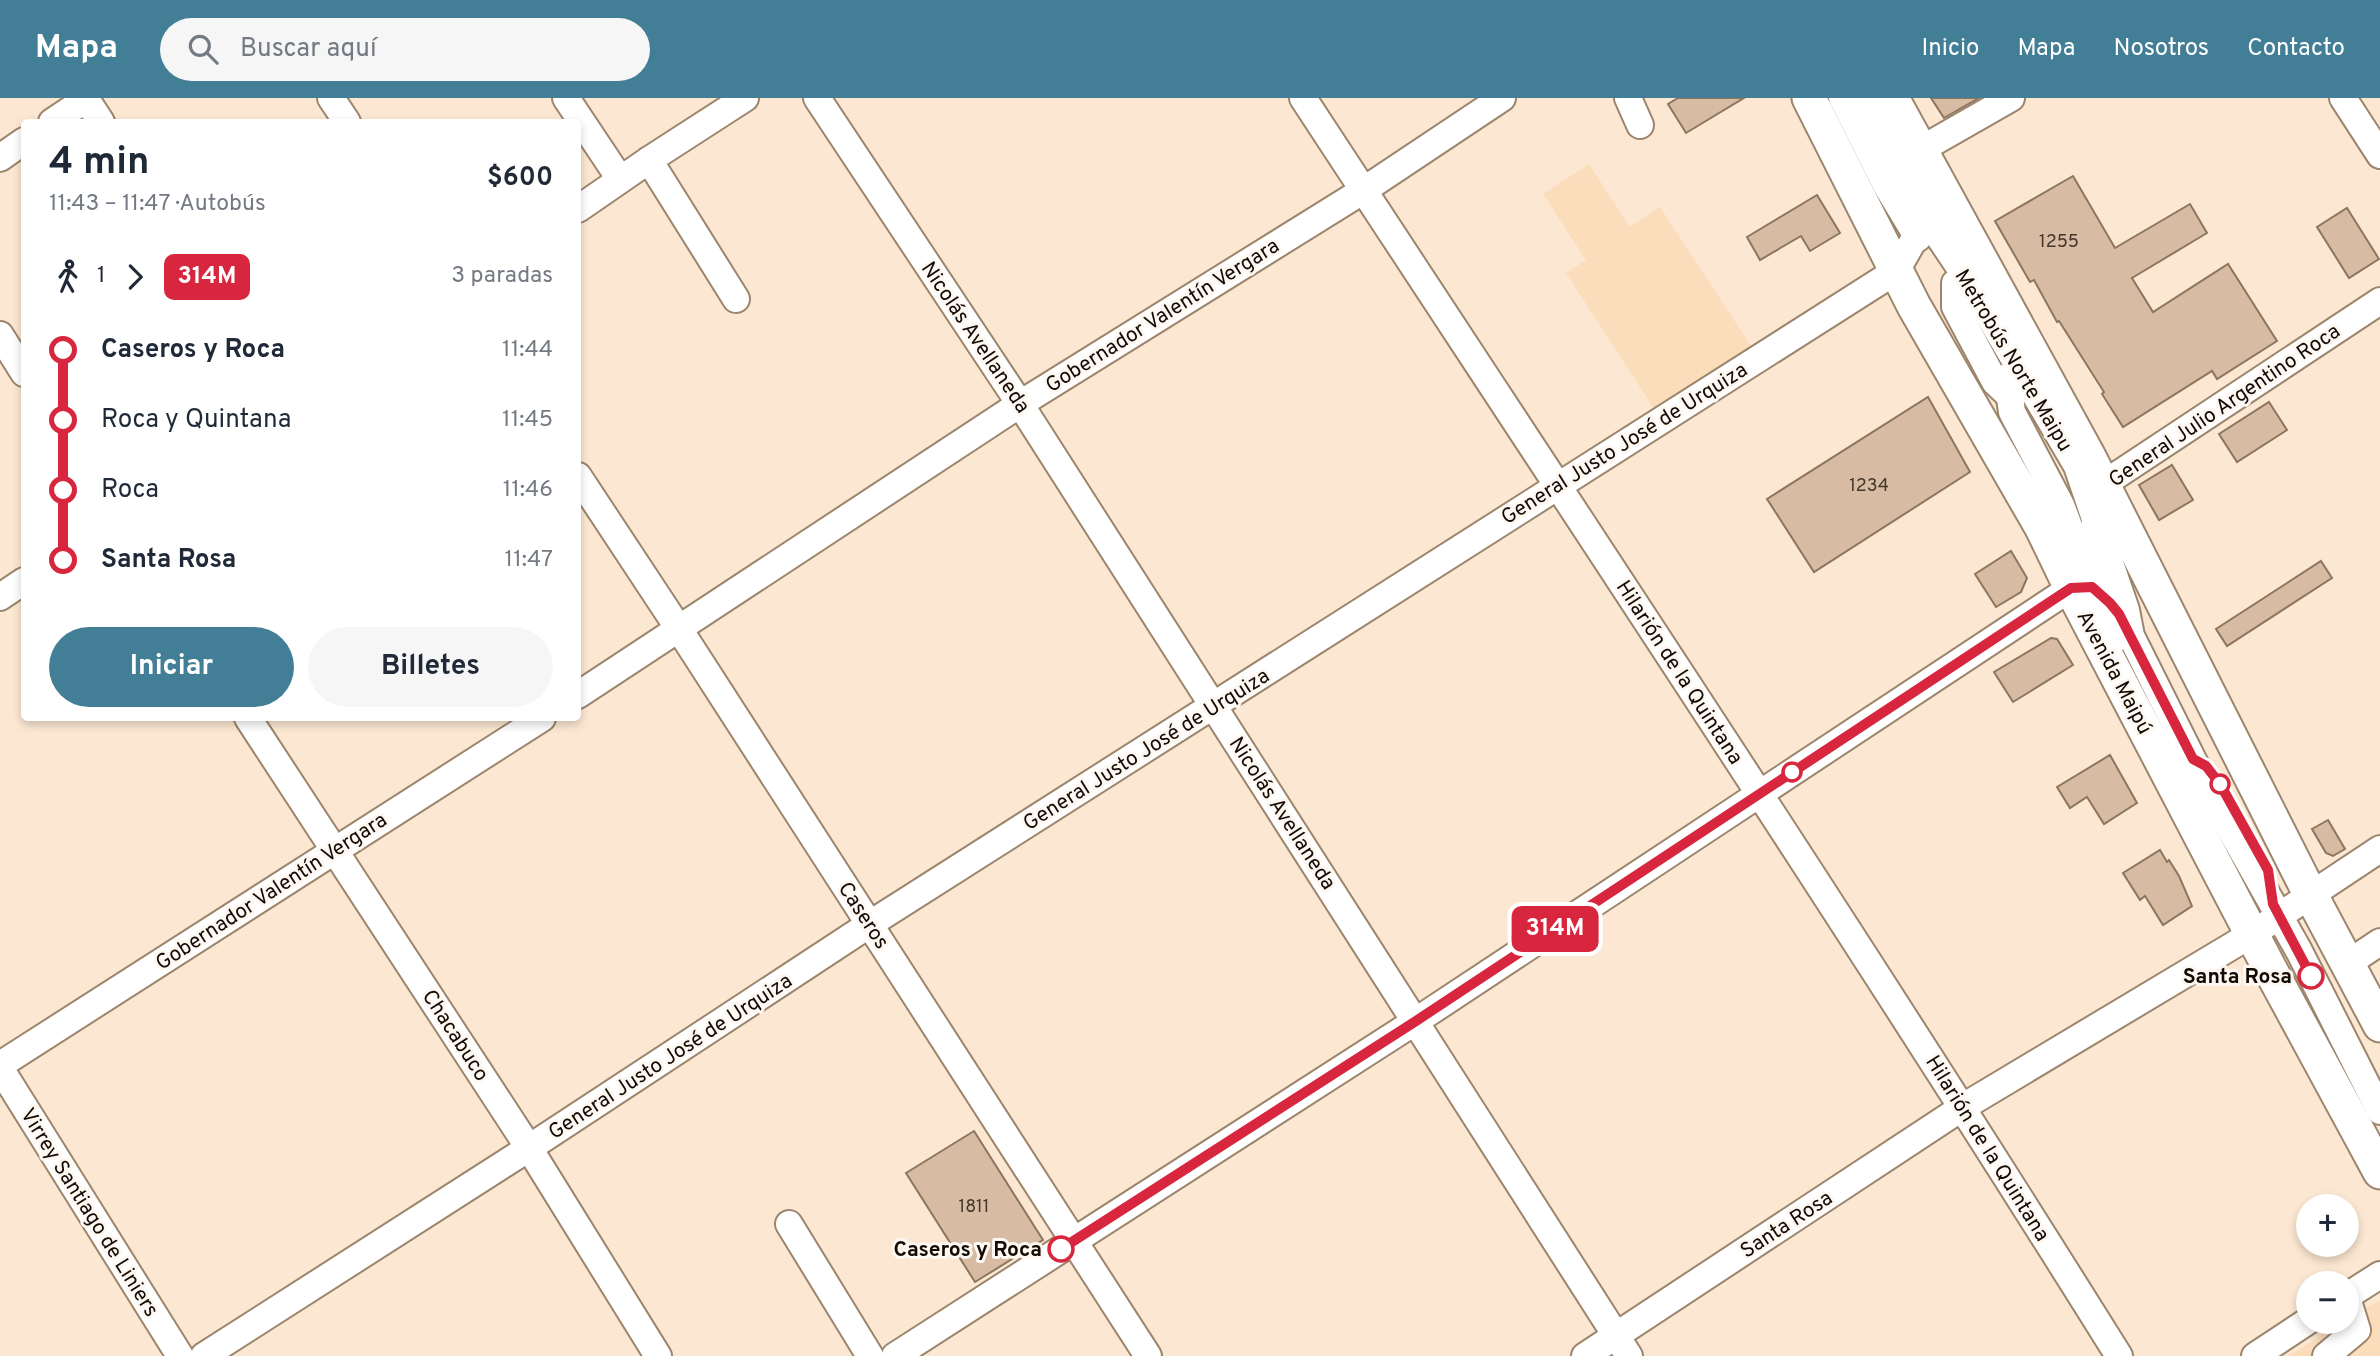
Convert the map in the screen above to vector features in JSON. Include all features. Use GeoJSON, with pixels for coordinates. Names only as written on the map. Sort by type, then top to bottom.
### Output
{"type":"FeatureCollection","features":[{"type":"Feature","properties":{"kind":"main road","name":"Avenida Maipú"},"geometry":{"type":"LineString","coordinates":[[1809,98],[1896,271],[2042,528],[2081,579],[2268,920],[2380,1172]]}},
{"type":"Feature","properties":{"kind":"main road"},"geometry":{"type":"LineString","coordinates":[[1892,98],[2102,485],[2380,1025]]}},
{"type":"Feature","properties":{"kind":"street"},"geometry":{"type":"LineString","coordinates":[[331,98],[345,119]]}},
{"type":"Feature","properties":{"kind":"street"},"geometry":{"type":"LineString","coordinates":[[566,98],[580,119]]}},
{"type":"Feature","properties":{"kind":"street"},"geometry":{"type":"LineString","coordinates":[[581,207],[745,98]]}},
{"type":"Feature","properties":{"kind":"street","name":"Nicolás Avellaneda"},"geometry":{"type":"LineString","coordinates":[[817,98],[1020,404],[1623,1346]]}},
{"type":"Feature","properties":{"kind":"street","name":"Hilarión de la Quintana"},"geometry":{"type":"LineString","coordinates":[[1303,98],[1559,484],[1964,1107],[2119,1356]]}},
{"type":"Feature","properties":{"kind":"street","name":"Gobernador Valentín Vergara"},"geometry":{"type":"LineString","coordinates":[[581,693],[1020,404],[1364,190],[1502,98]]}},
{"type":"Feature","properties":{"kind":"street"},"geometry":{"type":"LineString","coordinates":[[1628,98],[1640,125]]}},
{"type":"Feature","properties":{"kind":"street","name":"Metrobús Norte Maipu"},"geometry":{"type":"LineString","coordinates":[[1842,98],[1886,185],[1916,236],[1955,283],[1955,307],[2054,465],[2061,505],[2081,579]]}},
{"type":"Feature","properties":{"kind":"street","name":"Metrobús Norte Maipu"},"geometry":{"type":"LineString","coordinates":[[1852,98],[1916,236]]}},
{"type":"Feature","properties":{"kind":"street","name":"Metrobús Norte Maipu"},"geometry":{"type":"LineString","coordinates":[[1865,98],[1921,211],[1966,277],[2077,466],[2126,610],[2131,636],[2164,675],[2268,920],[2380,1134]]}},
{"type":"Feature","properties":{"kind":"street"},"geometry":{"type":"LineString","coordinates":[[1920,150],[2011,98]]}},
{"type":"Feature","properties":{"kind":"street"},"geometry":{"type":"LineString","coordinates":[[2343,98],[2380,155]]}},
{"type":"Feature","properties":{"kind":"street"},"geometry":{"type":"LineString","coordinates":[[57,119],[87,99],[98,119]]}},
{"type":"Feature","properties":{"kind":"street"},"geometry":{"type":"LineString","coordinates":[[581,120],[620,179]]}},
{"type":"Feature","properties":{"kind":"street"},"geometry":{"type":"LineString","coordinates":[[0,158],[21,143]]}},
{"type":"Feature","properties":{"kind":"street","name":"General Justo José de Urquiza"},"geometry":{"type":"LineString","coordinates":[[204,1356],[529,1148],[870,924],[1896,271],[1916,236],[1921,211],[1920,150]]}},
{"type":"Feature","properties":{"kind":"street"},"geometry":{"type":"LineString","coordinates":[[649,160],[736,299]]}},
{"type":"Feature","properties":{"kind":"street","name":"General Julio Argentino Roca"},"geometry":{"type":"LineString","coordinates":[[2081,579],[2102,485],[2380,301]]}},
{"type":"Feature","properties":{"kind":"street"},"geometry":{"type":"LineString","coordinates":[[0,335],[21,368]]}},
{"type":"Feature","properties":{"kind":"street","name":"Caseros"},"geometry":{"type":"LineString","coordinates":[[581,481],[1148,1356]]}},
{"type":"Feature","properties":{"kind":"street"},"geometry":{"type":"LineString","coordinates":[[895,1356],[1416,1021],[2081,579],[2110,603],[2131,636]]}},
{"type":"Feature","properties":{"kind":"street"},"geometry":{"type":"LineString","coordinates":[[0,597],[21,583]]}},
{"type":"Feature","properties":{"kind":"street","name":"Chacabuco"},"geometry":{"type":"LineString","coordinates":[[250,721],[529,1148],[659,1356]]}},
{"type":"Feature","properties":{"kind":"street","name":"Gobernador Valentín Vergara"},"geometry":{"type":"LineString","coordinates":[[0,1066],[537,721]]}},
{"type":"Feature","properties":{"kind":"street","name":"Santa Rosa"},"geometry":{"type":"LineString","coordinates":[[1585,1356],[1623,1346],[1964,1107],[2311,895],[2380,849]]}},
{"type":"Feature","properties":{"kind":"street","name":"Metrobús Norte Maipu"},"geometry":{"type":"LineString","coordinates":[[2268,920],[2299,951],[2373,1078],[2380,1111]]}},
{"type":"Feature","properties":{"kind":"street"},"geometry":{"type":"LineString","coordinates":[[2347,964],[2380,942]]}},
{"type":"Feature","properties":{"kind":"street","name":"Virrey Santiago de Liniers"},"geometry":{"type":"LineString","coordinates":[[0,1066],[180,1356]]}},
{"type":"Feature","properties":{"kind":"street"},"geometry":{"type":"LineString","coordinates":[[789,1224],[870,1356]]}},
{"type":"Feature","properties":{"kind":"street"},"geometry":{"type":"LineString","coordinates":[[2359,1289],[2380,1275]]}},
{"type":"Feature","properties":{"kind":"street"},"geometry":{"type":"LineString","coordinates":[[2255,1356],[2296,1329]]}},
{"type":"Feature","properties":{"kind":"street"},"geometry":{"type":"LineString","coordinates":[[2326,1356],[2352,1334]]}},
{"type":"Feature","properties":{"kind":"shaded area"},"geometry":{"type":"Polygon","coordinates":[[[1589,164],[1630,227],[1660,207],[1753,349],[1656,412],[1566,273],[1586,260],[1543,194],[1589,164]]]}},
{"type":"Feature","properties":{"kind":"shaded area"},"geometry":{"type":"Polygon","coordinates":[[[2380,1300],[2380,1356],[2288,1356],[2324,1334],[2359,1334],[2359,1313],[2380,1300]]]}},
{"type":"Feature","properties":{"kind":"building"},"geometry":{"type":"Polygon","coordinates":[[[1678,98],[1744,98],[1686,133],[1668,104],[1678,98]]]}},
{"type":"Feature","properties":{"kind":"building"},"geometry":{"type":"Polygon","coordinates":[[[1931,98],[1979,98],[1944,118],[1931,98]]]}},
{"type":"Feature","properties":{"kind":"building"},"geometry":{"type":"Polygon","coordinates":[[[2073,176],[2115,248],[2190,204],[2207,233],[2132,278],[2153,312],[2228,264],[2277,341],[2217,379],[2212,371],[2123,427],[2034,280],[2030,282],[1995,221],[2073,176]]]}},
{"type":"Feature","properties":{"kind":"building"},"geometry":{"type":"Polygon","coordinates":[[[1817,195],[1840,233],[1810,251],[1801,236],[1760,260],[1747,237],[1817,195]]]}},
{"type":"Feature","properties":{"kind":"building"},"geometry":{"type":"Polygon","coordinates":[[[2347,208],[2379,259],[2349,278],[2317,227],[2347,208]]]}},
{"type":"Feature","properties":{"kind":"building"},"geometry":{"type":"Polygon","coordinates":[[[1928,397],[1970,472],[1814,572],[1767,499],[1928,397]]]}},
{"type":"Feature","properties":{"kind":"building"},"geometry":{"type":"Polygon","coordinates":[[[2269,402],[2287,430],[2237,462],[2219,434],[2269,402]]]}},
{"type":"Feature","properties":{"kind":"building"},"geometry":{"type":"Polygon","coordinates":[[[2172,465],[2193,500],[2159,520],[2139,485],[2172,465]]]}},
{"type":"Feature","properties":{"kind":"building"},"geometry":{"type":"Polygon","coordinates":[[[2011,551],[2027,578],[2021,592],[1996,607],[1975,574],[2011,551]]]}},
{"type":"Feature","properties":{"kind":"building"},"geometry":{"type":"Polygon","coordinates":[[[2321,561],[2332,578],[2227,646],[2216,629],[2321,561]]]}},
{"type":"Feature","properties":{"kind":"building"},"geometry":{"type":"Polygon","coordinates":[[[2051,638],[2057,639],[2073,665],[2013,702],[1994,672],[2051,638]]]}},
{"type":"Feature","properties":{"kind":"building"},"geometry":{"type":"Polygon","coordinates":[[[2110,755],[2137,803],[2104,824],[2087,797],[2070,808],[2057,787],[2110,755]]]}},
{"type":"Feature","properties":{"kind":"building"},"geometry":{"type":"Polygon","coordinates":[[[2328,820],[2345,849],[2333,856],[2326,853],[2312,829],[2328,820]]]}},
{"type":"Feature","properties":{"kind":"building"},"geometry":{"type":"Polygon","coordinates":[[[2160,850],[2179,876],[2192,906],[2163,925],[2145,896],[2140,900],[2123,873],[2160,850]]]}},
{"type":"Feature","properties":{"kind":"building"},"geometry":{"type":"Polygon","coordinates":[[[974,1131],[1043,1240],[975,1282],[906,1173],[974,1131]]]}},
{"type":"Feature","properties":{"kind":"bus line","name":"314M"},"geometry":{"type":"LineString","coordinates":[[1061,1249],[1416,1021],[2071,588],[2092,587],[2119,614],[2193,759],[2206,766],[2220,784],[2268,870],[2273,904],[2311,976]]}},
{"type":"Feature","properties":{"kind":"place","name":"Santa Rosa"},"geometry":{"type":"Point","coordinates":[2311,976]}},
{"type":"Feature","properties":{"kind":"place","name":"Caseros y Roca"},"geometry":{"type":"Point","coordinates":[1061,1249]}}]}
